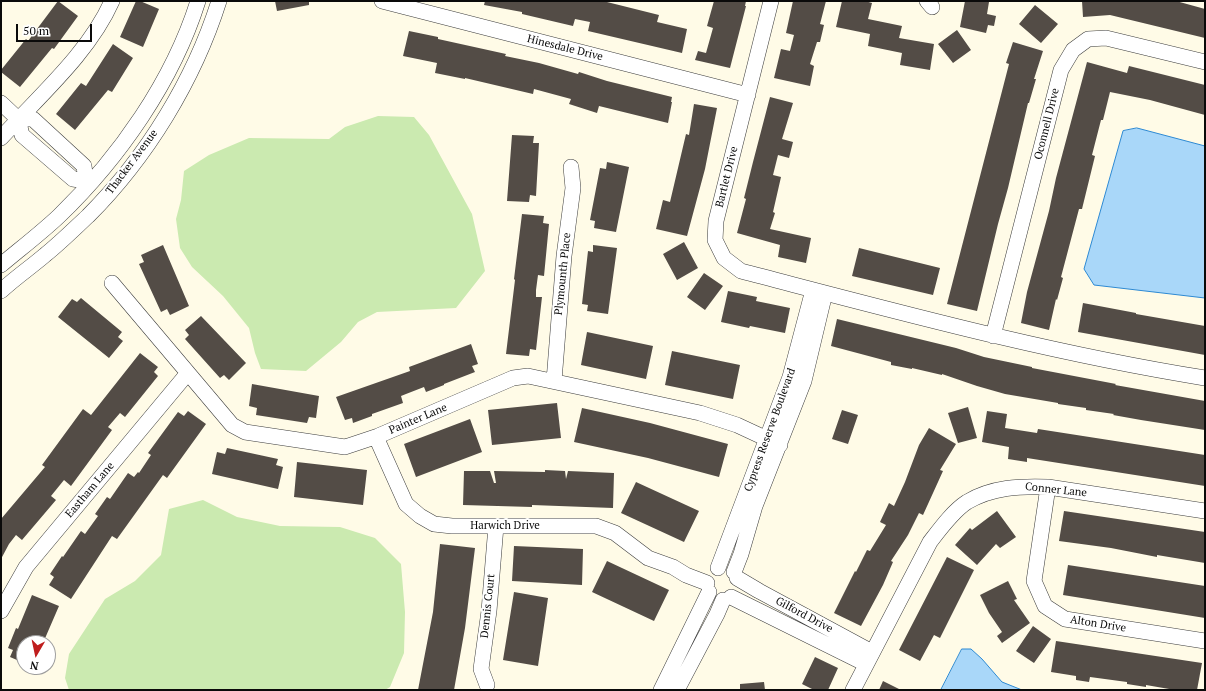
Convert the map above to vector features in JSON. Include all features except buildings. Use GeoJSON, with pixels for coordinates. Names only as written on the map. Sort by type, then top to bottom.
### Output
{"type":"FeatureCollection","features":[{"type":"Feature","properties":{"kind":"street"},"geometry":{"type":"LineString","coordinates":[[1,138],[82,49],[104,18],[112,1]]}},
{"type":"Feature","properties":{"kind":"street","name":"Thacker Avenue"},"geometry":{"type":"LineString","coordinates":[[1,265],[58,217],[118,150],[148,106],[175,58],[198,1]]}},
{"type":"Feature","properties":{"kind":"street","name":"Thacker Avenue"},"geometry":{"type":"LineString","coordinates":[[1,291],[47,254],[88,216],[137,159],[180,92],[196,60],[219,1]]}},
{"type":"Feature","properties":{"kind":"street","name":"Hinesdale Drive"},"geometry":{"type":"LineString","coordinates":[[382,1],[748,95]]}},
{"type":"Feature","properties":{"kind":"street","name":"Bartlet Drive"},"geometry":{"type":"LineString","coordinates":[[771,1],[716,221],[715,240],[724,258],[741,271],[819,292]]}},
{"type":"Feature","properties":{"kind":"street","name":"Oconnell Drive"},"geometry":{"type":"LineString","coordinates":[[993,336],[1061,70],[1073,50],[1088,40],[1106,38],[1205,62]]}},
{"type":"Feature","properties":{"kind":"street"},"geometry":{"type":"LineString","coordinates":[[1,103],[18,119],[22,135],[73,179],[88,183],[105,198]]}},
{"type":"Feature","properties":{"kind":"street"},"geometry":{"type":"LineString","coordinates":[[18,119],[34,119],[84,166],[88,183]]}},
{"type":"Feature","properties":{"kind":"street"},"geometry":{"type":"LineString","coordinates":[[56,164],[68,151]]}},
{"type":"Feature","properties":{"kind":"street","name":"Plymounth Place"},"geometry":{"type":"LineString","coordinates":[[554,381],[564,256],[573,188],[571,167]]}},
{"type":"Feature","properties":{"kind":"street","name":"Painter Lane"},"geometry":{"type":"LineString","coordinates":[[112,283],[187,374],[232,425],[245,432],[346,447],[376,436],[513,378],[528,376],[700,413],[737,424],[774,442]]}},
{"type":"Feature","properties":{"kind":"street"},"geometry":{"type":"LineString","coordinates":[[819,292],[993,336],[1143,368],[1205,378]]}},
{"type":"Feature","properties":{"kind":"street","name":"Cypress Reserve Boulevard"},"geometry":{"type":"LineString","coordinates":[[736,575],[774,442],[790,378],[819,292]]}},
{"type":"Feature","properties":{"kind":"street","name":"Eastham Lane"},"geometry":{"type":"LineString","coordinates":[[1,611],[26,567],[187,374]]}},
{"type":"Feature","properties":{"kind":"street","name":"Harwich Drive"},"geometry":{"type":"LineString","coordinates":[[376,436],[406,504],[420,516],[434,524],[452,526],[596,526],[616,533],[648,558],[673,567],[689,568],[711,579]]}},
{"type":"Feature","properties":{"kind":"street","name":"Cypress Reserve Boulevard"},"geometry":{"type":"LineString","coordinates":[[661,690],[774,442]]}},
{"type":"Feature","properties":{"kind":"street","name":"Conner Lane"},"geometry":{"type":"LineString","coordinates":[[853,690],[930,542],[952,516],[967,502],[992,490],[1023,486],[1048,487],[1205,510]]}},
{"type":"Feature","properties":{"kind":"street","name":"Alton Drive"},"geometry":{"type":"LineString","coordinates":[[1048,487],[1034,581],[1045,606],[1065,619],[1205,641]]}},
{"type":"Feature","properties":{"kind":"street","name":"Dennis Court"},"geometry":{"type":"LineString","coordinates":[[487,685],[481,669],[489,611],[496,526]]}},
{"type":"Feature","properties":{"kind":"street"},"geometry":{"type":"LineString","coordinates":[[677,690],[717,614],[727,599],[736,592],[739,585],[736,575],[724,568],[711,579],[715,598],[727,599]]}},
{"type":"Feature","properties":{"kind":"street","name":"Gilford Drive"},"geometry":{"type":"LineString","coordinates":[[736,575],[869,658]]}},
{"type":"Feature","properties":{"kind":"street","name":"Gilford Drive"},"geometry":{"type":"LineString","coordinates":[[727,599],[869,658]]}},
{"type":"Feature","properties":{"kind":"green space"},"geometry":{"type":"Polygon","coordinates":[[[378,116],[414,117],[429,135],[472,214],[485,271],[456,308],[377,312],[358,322],[341,342],[306,371],[261,369],[255,353],[249,328],[223,296],[192,267],[180,248],[176,219],[181,200],[184,171],[209,155],[249,138],[329,139],[345,127],[378,116]]]}},
{"type":"Feature","properties":{"kind":"green space"},"geometry":{"type":"Polygon","coordinates":[[[203,500],[237,517],[280,526],[340,527],[375,538],[401,564],[405,612],[404,653],[390,687],[385,690],[69,690],[65,678],[69,654],[105,599],[135,581],[161,555],[169,509],[203,500]]]}},
{"type":"Feature","properties":{"kind":"water"},"geometry":{"type":"Polygon","coordinates":[[[1137,128],[1205,146],[1205,298],[1094,285],[1084,269],[1123,131],[1137,128]]]}},
{"type":"Feature","properties":{"kind":"water"},"geometry":{"type":"Polygon","coordinates":[[[962,649],[971,649],[1002,682],[1022,690],[941,690],[962,649]]]}}]}
